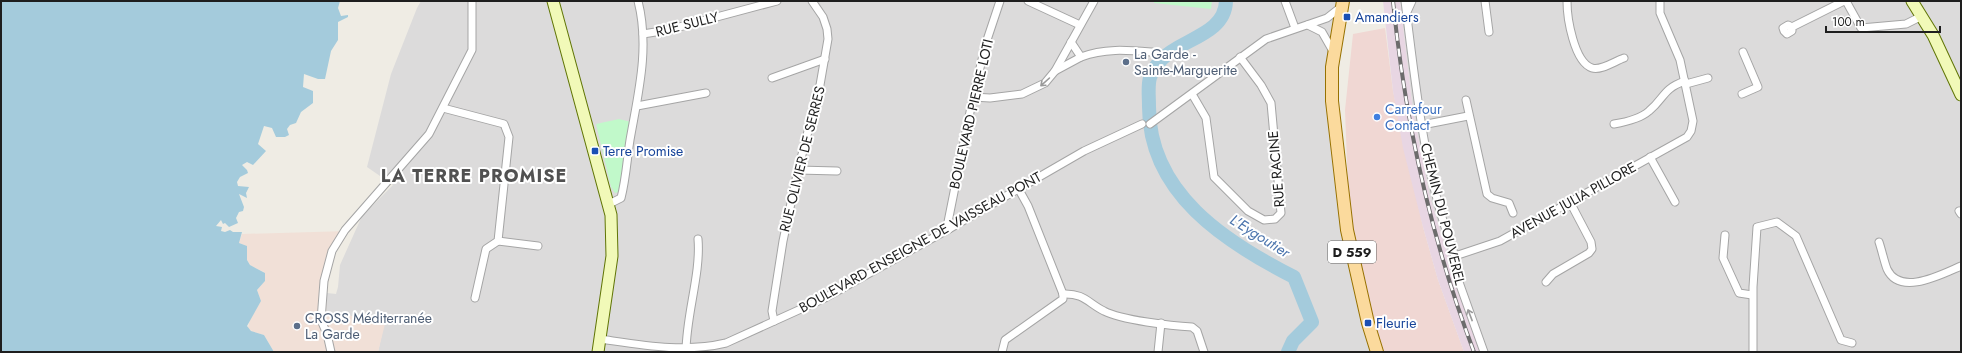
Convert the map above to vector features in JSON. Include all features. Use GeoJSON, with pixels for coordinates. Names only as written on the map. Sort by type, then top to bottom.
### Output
{"type":"FeatureCollection","features":[{"type":"Feature","properties":{"kind":"main road"},"geometry":{"type":"LineString","coordinates":[[553,1],[609,204],[612,228],[612,256],[598,352]]}},
{"type":"Feature","properties":{"kind":"main road"},"geometry":{"type":"LineString","coordinates":[[1912,1],[1933,35],[1961,95]]}},
{"type":"Feature","properties":{"kind":"main road","name":"D 559"},"geometry":{"type":"LineString","coordinates":[[1345,3],[1334,53],[1331,82],[1347,230],[1368,323],[1377,352]]}},
{"type":"Feature","properties":{"kind":"main road","name":"D 559"},"geometry":{"type":"LineString","coordinates":[[1338,35],[1337,82],[1339,149]]}},
{"type":"Feature","properties":{"kind":"street"},"geometry":{"type":"LineString","coordinates":[[331,352],[327,334],[321,320],[324,281],[332,251],[345,230],[429,134],[472,50],[472,1]]}},
{"type":"Feature","properties":{"kind":"street"},"geometry":{"type":"LineString","coordinates":[[609,204],[622,198],[630,140],[637,106],[642,71],[643,34],[638,1]]}},
{"type":"Feature","properties":{"kind":"street","name":"RUE SULLY"},"geometry":{"type":"LineString","coordinates":[[643,34],[668,30],[777,1]]}},
{"type":"Feature","properties":{"kind":"street","name":"RUE OLIVIER DE SERRES"},"geometry":{"type":"LineString","coordinates":[[774,321],[772,311],[782,241],[798,170],[820,85],[828,40],[827,28],[823,17],[812,1]]}},
{"type":"Feature","properties":{"kind":"street","name":"BOULEVARD PIERRE LOTI"},"geometry":{"type":"LineString","coordinates":[[950,229],[948,222],[973,97],[986,43],[1000,1]]}},
{"type":"Feature","properties":{"kind":"street"},"geometry":{"type":"LineString","coordinates":[[1028,1],[1080,26]]}},
{"type":"Feature","properties":{"kind":"street"},"geometry":{"type":"LineString","coordinates":[[973,97],[990,98],[1022,94],[1045,83],[1055,71],[1094,1]]}},
{"type":"Feature","properties":{"kind":"street"},"geometry":{"type":"LineString","coordinates":[[1286,1],[1295,28]]}},
{"type":"Feature","properties":{"kind":"street","name":"CHEMIN DU POUVEREL"},"geometry":{"type":"LineString","coordinates":[[1405,1],[1422,125],[1429,164],[1455,256],[1456,271],[1484,352]]}},
{"type":"Feature","properties":{"kind":"street"},"geometry":{"type":"LineString","coordinates":[[1406,12],[1412,1]]}},
{"type":"Feature","properties":{"kind":"street"},"geometry":{"type":"LineString","coordinates":[[1486,1],[1489,32]]}},
{"type":"Feature","properties":{"kind":"street"},"geometry":{"type":"LineString","coordinates":[[1567,1],[1568,25],[1574,42],[1584,62],[1592,68],[1599,68],[1624,58]]}},
{"type":"Feature","properties":{"kind":"street"},"geometry":{"type":"LineString","coordinates":[[1660,1],[1660,14],[1680,60],[1685,83]]}},
{"type":"Feature","properties":{"kind":"street"},"geometry":{"type":"LineString","coordinates":[[1792,27],[1845,1],[1861,28],[1906,24],[1922,16]]}},
{"type":"Feature","properties":{"kind":"street"},"geometry":{"type":"LineString","coordinates":[[1150,124],[1266,39],[1327,18],[1345,3]]}},
{"type":"Feature","properties":{"kind":"street"},"geometry":{"type":"LineString","coordinates":[[1308,25],[1322,32],[1338,35],[1334,20],[1327,18]]}},
{"type":"Feature","properties":{"kind":"street"},"geometry":{"type":"LineString","coordinates":[[1071,42],[1081,57]]}},
{"type":"Feature","properties":{"kind":"street"},"geometry":{"type":"LineString","coordinates":[[1055,71],[1093,52],[1111,50],[1152,52]]}},
{"type":"Feature","properties":{"kind":"street"},"geometry":{"type":"LineString","coordinates":[[1742,94],[1758,87],[1744,52]]}},
{"type":"Feature","properties":{"kind":"street","name":"RUE RACINE"},"geometry":{"type":"LineString","coordinates":[[1192,94],[1206,118],[1214,177],[1248,212],[1264,220],[1275,219],[1281,213],[1271,103],[1261,85],[1240,57]]}},
{"type":"Feature","properties":{"kind":"street"},"geometry":{"type":"LineString","coordinates":[[772,78],[825,59]]}},
{"type":"Feature","properties":{"kind":"street"},"geometry":{"type":"LineString","coordinates":[[1614,124],[1628,122],[1649,111],[1668,88],[1708,78]]}},
{"type":"Feature","properties":{"kind":"street","name":"AVENUE JULIA PILLORE"},"geometry":{"type":"LineString","coordinates":[[1455,256],[1500,241],[1687,137],[1691,131],[1693,121],[1685,83]]}},
{"type":"Feature","properties":{"kind":"street"},"geometry":{"type":"LineString","coordinates":[[637,106],[706,93]]}},
{"type":"Feature","properties":{"kind":"street"},"geometry":{"type":"LineString","coordinates":[[1466,100],[1468,116],[1488,194],[1492,198],[1508,203],[1513,213]]}},
{"type":"Feature","properties":{"kind":"street"},"geometry":{"type":"LineString","coordinates":[[443,108],[504,124],[509,137],[498,241]]}},
{"type":"Feature","properties":{"kind":"street"},"geometry":{"type":"LineString","coordinates":[[1422,125],[1468,116]]}},
{"type":"Feature","properties":{"kind":"street","name":"BOULEVARD ENSEIGNE DE VAISSEAU PONT"},"geometry":{"type":"LineString","coordinates":[[600,339],[686,352],[714,348],[823,299],[950,229],[1018,188],[1084,151],[1142,124]]}},
{"type":"Feature","properties":{"kind":"street"},"geometry":{"type":"LineString","coordinates":[[1650,157],[1675,202]]}},
{"type":"Feature","properties":{"kind":"street"},"geometry":{"type":"LineString","coordinates":[[798,170],[837,170]]}},
{"type":"Feature","properties":{"kind":"street"},"geometry":{"type":"LineString","coordinates":[[1002,352],[1005,340],[1062,299],[1063,294],[1028,206],[1018,188]]}},
{"type":"Feature","properties":{"kind":"street"},"geometry":{"type":"LineString","coordinates":[[1546,282],[1553,274],[1589,253],[1592,249],[1591,242],[1570,202]]}},
{"type":"Feature","properties":{"kind":"street"},"geometry":{"type":"LineString","coordinates":[[1753,352],[1752,295],[1756,228],[1778,222],[1796,236],[1841,340],[1852,343]]}},
{"type":"Feature","properties":{"kind":"street"},"geometry":{"type":"LineString","coordinates":[[1725,235],[1723,258],[1739,293],[1752,295]]}},
{"type":"Feature","properties":{"kind":"street"},"geometry":{"type":"LineString","coordinates":[[686,352],[688,322],[699,251],[698,239]]}},
{"type":"Feature","properties":{"kind":"street"},"geometry":{"type":"LineString","coordinates":[[475,298],[486,249],[498,241],[538,246]]}},
{"type":"Feature","properties":{"kind":"street"},"geometry":{"type":"LineString","coordinates":[[1879,242],[1888,270],[1892,276],[1901,282],[1912,283],[1926,280],[1961,266]]}},
{"type":"Feature","properties":{"kind":"street"},"geometry":{"type":"LineString","coordinates":[[1063,294],[1073,294],[1087,299],[1105,312],[1161,323],[1192,327],[1197,331],[1204,352]]}},
{"type":"Feature","properties":{"kind":"street"},"geometry":{"type":"LineString","coordinates":[[1158,352],[1161,323]]}},
{"type":"Feature","properties":{"kind":"shaded area"},"geometry":{"type":"Polygon","coordinates":[[[421,1],[1339,1],[1329,87],[1373,352],[378,352],[385,320],[326,314],[327,293],[336,294],[340,265],[362,216],[393,185],[367,167],[391,74],[421,1]]]}},
{"type":"Feature","properties":{"kind":"shaded area"},"geometry":{"type":"Polygon","coordinates":[[[1383,1],[1400,1],[1413,111],[1430,198],[1466,314],[1480,352],[1464,352],[1438,280],[1423,227],[1403,148],[1393,91],[1383,1]]]}},
{"type":"Feature","properties":{"kind":"shaded area"},"geometry":{"type":"Polygon","coordinates":[[[1400,1],[1961,1],[1961,352],[1480,352],[1466,314],[1430,198],[1413,111],[1400,1]]]}},
{"type":"Feature","properties":{"kind":"shaded area"},"geometry":{"type":"Polygon","coordinates":[[[1385,28],[1393,91],[1423,227],[1438,280],[1464,352],[1383,352],[1364,282],[1349,216],[1345,110],[1353,34],[1385,28]]]}},
{"type":"Feature","properties":{"kind":"shaded area"},"geometry":{"type":"Polygon","coordinates":[[[348,231],[335,253],[327,287],[326,313],[386,320],[378,352],[274,352],[264,335],[253,332],[248,328],[250,319],[261,301],[257,290],[265,281],[264,272],[251,266],[247,260],[246,246],[239,243],[242,234],[348,231]]]}},
{"type":"Feature","properties":{"kind":"green space"},"geometry":{"type":"Polygon","coordinates":[[[1154,1],[1212,1],[1211,9],[1154,3],[1154,1]]]}},
{"type":"Feature","properties":{"kind":"green space"},"geometry":{"type":"Polygon","coordinates":[[[619,119],[631,122],[619,192],[615,193],[611,187],[596,124],[619,119]]]}},
{"type":"Feature","properties":{"kind":"water"},"geometry":{"type":"Polygon","coordinates":[[[1,1],[340,1],[338,8],[341,16],[348,15],[348,17],[338,22],[338,40],[331,51],[325,79],[318,79],[304,74],[303,87],[313,91],[313,103],[301,112],[296,123],[290,125],[287,129],[289,135],[285,137],[276,137],[272,128],[264,126],[258,144],[266,151],[253,165],[247,162],[242,165],[248,173],[240,177],[237,182],[238,186],[249,187],[246,193],[247,198],[239,194],[244,207],[243,211],[239,212],[236,218],[238,223],[229,227],[225,223],[223,224],[221,220],[216,226],[222,227],[221,231],[225,232],[230,230],[233,232],[242,232],[239,243],[247,246],[247,260],[250,265],[265,273],[265,281],[257,290],[261,301],[247,326],[251,331],[264,335],[274,352],[1,352],[1,1]]]}},
{"type":"Feature","properties":{"kind":"waterway","name":"L'Eygoutier"},"geometry":{"type":"LineString","coordinates":[[1226,1],[1224,12],[1218,22],[1201,35],[1170,52],[1162,59],[1150,76],[1149,107],[1152,138],[1162,165],[1177,189],[1196,211],[1218,231],[1242,248],[1294,277],[1312,322],[1293,341],[1288,352]]}},
{"type":"Feature","properties":{"kind":"railway"},"geometry":{"type":"LineString","coordinates":[[1393,1],[1405,91],[1422,179],[1445,266],[1474,352]]}},
{"type":"Feature","properties":{"kind":"place","name":"Amandiers"},"geometry":{"type":"Point","coordinates":[1347,17]}},
{"type":"Feature","properties":{"kind":"place","name":"La Garde - Sainte-Marguerite"},"geometry":{"type":"Point","coordinates":[1126,62]}},
{"type":"Feature","properties":{"kind":"place","name":"Carrefour Contact"},"geometry":{"type":"Point","coordinates":[1377,117]}},
{"type":"Feature","properties":{"kind":"place","name":"Terre Promise"},"geometry":{"type":"Point","coordinates":[595,151]}},
{"type":"Feature","properties":{"kind":"place","name":"Fleurie"},"geometry":{"type":"Point","coordinates":[1368,323]}},
{"type":"Feature","properties":{"kind":"place","name":"CROSS Méditerranée La Garde"},"geometry":{"type":"Point","coordinates":[297,326]}},
{"type":"Feature","properties":{"kind":"district","name":"LA TERRE PROMISE"},"geometry":{"type":"Point","coordinates":[474,176]}}]}
